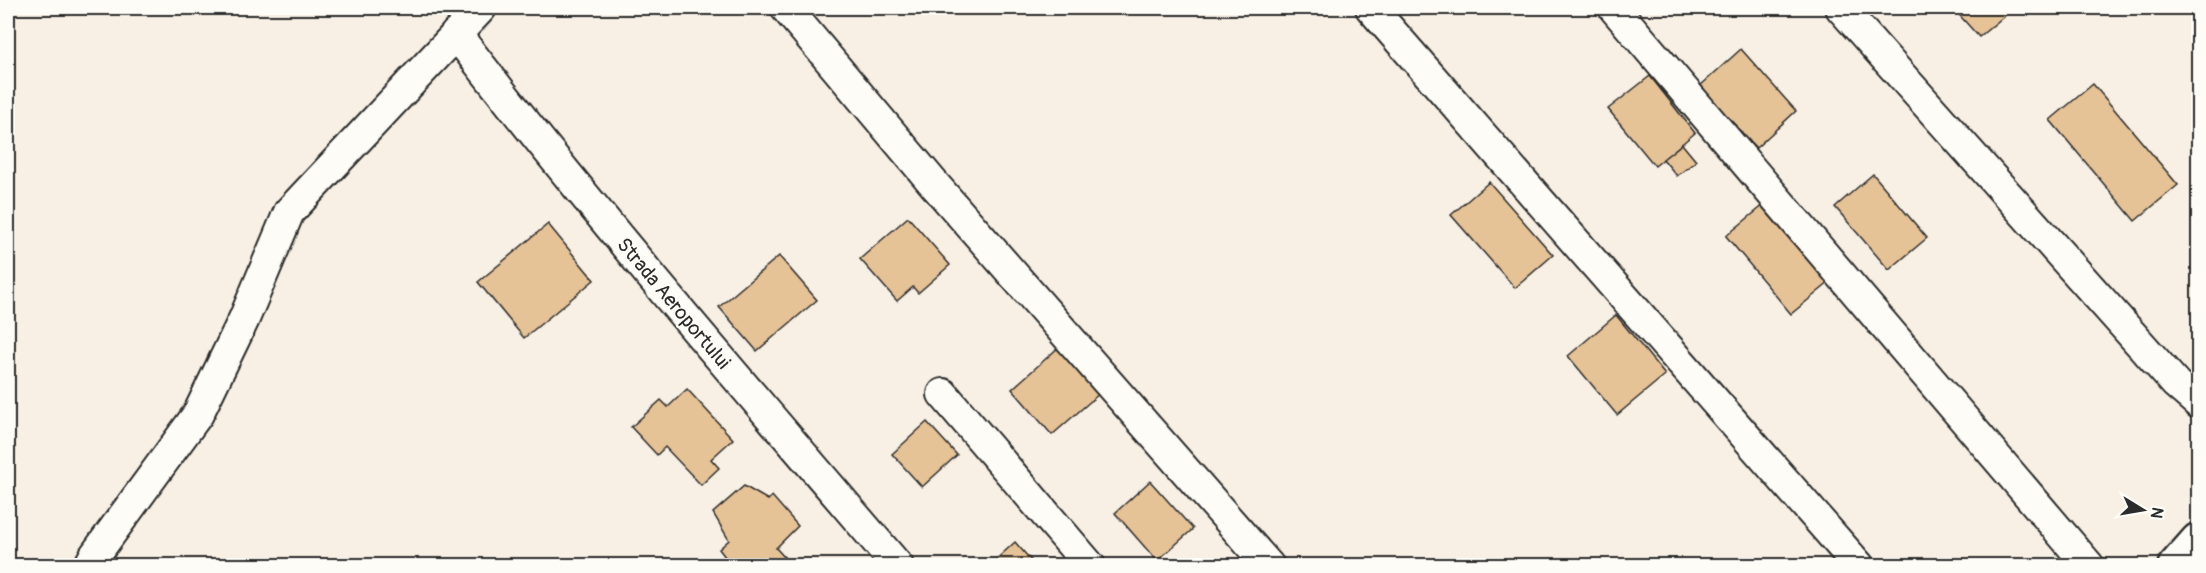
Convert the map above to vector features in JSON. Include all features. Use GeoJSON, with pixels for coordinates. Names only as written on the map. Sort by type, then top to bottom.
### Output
{"type":"FeatureCollection","features":[{"type":"Feature","properties":{"kind":"street"},"geometry":{"type":"LineString","coordinates":[[89,566],[198,414],[244,319],[289,212],[481,8]]}},
{"type":"Feature","properties":{"kind":"street"},"geometry":{"type":"LineString","coordinates":[[786,8],[934,184],[1269,566]]}},
{"type":"Feature","properties":{"kind":"street"},"geometry":{"type":"LineString","coordinates":[[1371,8],[1859,566]]}},
{"type":"Feature","properties":{"kind":"street"},"geometry":{"type":"LineString","coordinates":[[1614,8],[2089,566]]}},
{"type":"Feature","properties":{"kind":"street"},"geometry":{"type":"LineString","coordinates":[[1841,8],[2176,384],[2199,403]]}},
{"type":"Feature","properties":{"kind":"street","name":"Strada Aeroportului"},"geometry":{"type":"LineString","coordinates":[[456,34],[518,114],[713,351],[898,566]]}},
{"type":"Feature","properties":{"kind":"street"},"geometry":{"type":"LineString","coordinates":[[943,394],[1090,566]]}},
{"type":"Feature","properties":{"kind":"street"},"geometry":{"type":"LineString","coordinates":[[2175,566],[2199,540]]}},
{"type":"Feature","properties":{"kind":"building"},"geometry":{"type":"Polygon","coordinates":[[[1953,8],[2014,8],[1979,37],[1953,8]]]}},
{"type":"Feature","properties":{"kind":"building"},"geometry":{"type":"Polygon","coordinates":[[[1741,49],[1796,111],[1756,148],[1700,86],[1741,49]]]}},
{"type":"Feature","properties":{"kind":"building"},"geometry":{"type":"Polygon","coordinates":[[[1650,76],[1695,133],[1655,166],[1608,109],[1650,76]]]}},
{"type":"Feature","properties":{"kind":"building"},"geometry":{"type":"Polygon","coordinates":[[[2093,84],[2178,185],[2135,221],[2050,120],[2093,84]]]}},
{"type":"Feature","properties":{"kind":"building"},"geometry":{"type":"Polygon","coordinates":[[[1682,144],[1696,161],[1677,176],[1663,159],[1682,144]]]}},
{"type":"Feature","properties":{"kind":"building"},"geometry":{"type":"Polygon","coordinates":[[[1873,174],[1927,238],[1889,270],[1835,207],[1873,174]]]}},
{"type":"Feature","properties":{"kind":"building"},"geometry":{"type":"Polygon","coordinates":[[[1489,182],[1553,255],[1515,288],[1451,215],[1489,182]]]}},
{"type":"Feature","properties":{"kind":"building"},"geometry":{"type":"Polygon","coordinates":[[[1765,204],[1830,282],[1791,314],[1726,236],[1765,204]]]}},
{"type":"Feature","properties":{"kind":"building"},"geometry":{"type":"Polygon","coordinates":[[[908,217],[950,265],[918,293],[913,287],[897,301],[860,259],[908,217]]]}},
{"type":"Feature","properties":{"kind":"building"},"geometry":{"type":"Polygon","coordinates":[[[548,224],[594,280],[524,338],[478,282],[548,224]]]}},
{"type":"Feature","properties":{"kind":"building"},"geometry":{"type":"Polygon","coordinates":[[[779,256],[817,300],[757,351],[719,307],[779,256]]]}},
{"type":"Feature","properties":{"kind":"building"},"geometry":{"type":"Polygon","coordinates":[[[1616,315],[1665,375],[1617,415],[1568,356],[1616,315]]]}},
{"type":"Feature","properties":{"kind":"building"},"geometry":{"type":"Polygon","coordinates":[[[1060,346],[1100,393],[1052,435],[1012,389],[1060,346]]]}},
{"type":"Feature","properties":{"kind":"building"},"geometry":{"type":"Polygon","coordinates":[[[687,389],[733,439],[711,459],[719,468],[701,485],[665,447],[657,455],[631,427],[661,400],[668,407],[687,389]]]}},
{"type":"Feature","properties":{"kind":"building"},"geometry":{"type":"Polygon","coordinates":[[[927,422],[957,455],[922,487],[892,454],[927,422]]]}},
{"type":"Feature","properties":{"kind":"building"},"geometry":{"type":"Polygon","coordinates":[[[1150,481],[1193,529],[1157,561],[1115,513],[1150,481]]]}},
{"type":"Feature","properties":{"kind":"building"},"geometry":{"type":"Polygon","coordinates":[[[744,486],[768,500],[772,496],[798,526],[776,548],[785,558],[777,566],[732,566],[719,549],[729,540],[713,513],[744,486]]]}},
{"type":"Feature","properties":{"kind":"building"},"geometry":{"type":"Polygon","coordinates":[[[1015,542],[1036,566],[989,566],[1015,542]]]}}]}
